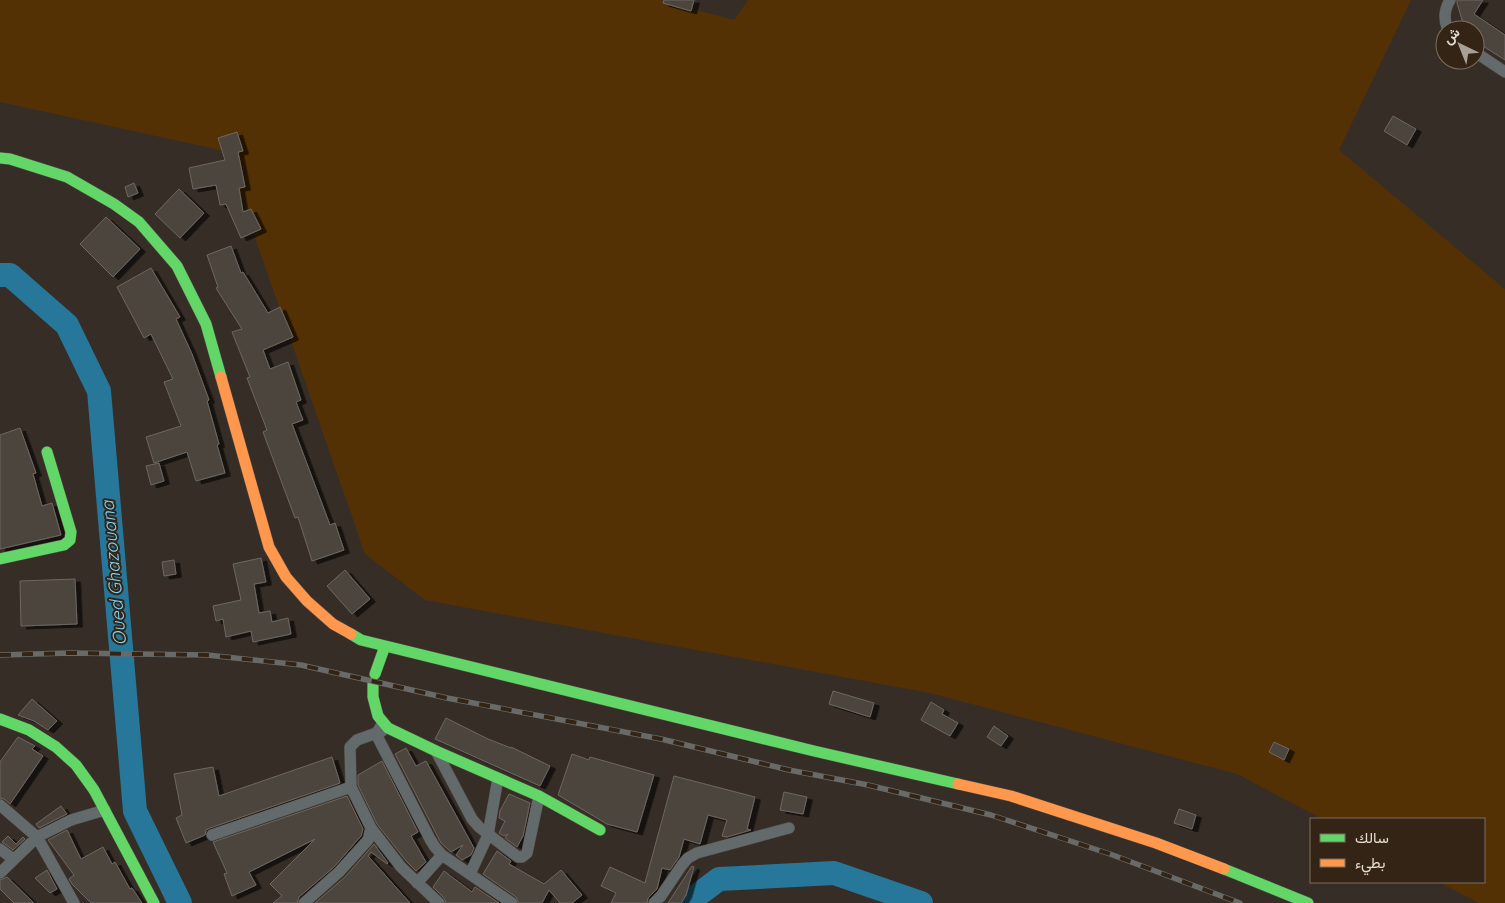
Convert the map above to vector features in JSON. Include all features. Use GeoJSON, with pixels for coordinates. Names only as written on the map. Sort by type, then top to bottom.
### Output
{"type":"FeatureCollection","features":[{"type":"Feature","properties":{"kind":"main road"},"geometry":{"type":"LineString","coordinates":[[0,158],[10,159],[67,176],[114,204],[139,222],[177,266],[206,324],[269,547],[286,577],[308,602],[333,624],[361,640],[804,749],[1010,796],[1156,843],[1244,876],[1308,903]]}},
{"type":"Feature","properties":{"kind":"main road"},"geometry":{"type":"LineString","coordinates":[[0,559],[64,545],[71,538],[71,532],[47,452]]}},
{"type":"Feature","properties":{"kind":"main road"},"geometry":{"type":"LineString","coordinates":[[385,646],[374,679],[373,697],[378,716],[386,726],[436,751],[539,796],[600,830]]}},
{"type":"Feature","properties":{"kind":"main road"},"geometry":{"type":"LineString","coordinates":[[0,719],[29,730],[56,747],[76,765],[94,790],[154,903]]}},
{"type":"Feature","properties":{"kind":"street"},"geometry":{"type":"LineString","coordinates":[[1446,20],[1445,10],[1450,0]]}},
{"type":"Feature","properties":{"kind":"street"},"geometry":{"type":"LineString","coordinates":[[1485,59],[1505,72]]}},
{"type":"Feature","properties":{"kind":"street"},"geometry":{"type":"LineString","coordinates":[[386,726],[376,734],[357,740],[350,747],[351,787],[371,828],[401,867],[439,903]]}},
{"type":"Feature","properties":{"kind":"street"},"geometry":{"type":"LineString","coordinates":[[376,734],[430,840],[442,855],[512,903]]}},
{"type":"Feature","properties":{"kind":"street"},"geometry":{"type":"LineString","coordinates":[[436,751],[472,819],[488,835],[518,856],[525,856],[527,853],[539,796]]}},
{"type":"Feature","properties":{"kind":"street"},"geometry":{"type":"LineString","coordinates":[[470,874],[488,835],[498,778]]}},
{"type":"Feature","properties":{"kind":"street"},"geometry":{"type":"LineString","coordinates":[[212,835],[351,787]]}},
{"type":"Feature","properties":{"kind":"street"},"geometry":{"type":"LineString","coordinates":[[0,805],[38,837],[74,903]]}},
{"type":"Feature","properties":{"kind":"street"},"geometry":{"type":"LineString","coordinates":[[0,873],[38,837],[71,820],[105,810]]}},
{"type":"Feature","properties":{"kind":"street"},"geometry":{"type":"LineString","coordinates":[[304,903],[339,872],[368,840],[371,828]]}},
{"type":"Feature","properties":{"kind":"street"},"geometry":{"type":"LineString","coordinates":[[654,903],[688,858],[697,853],[789,828]]}},
{"type":"Feature","properties":{"kind":"street"},"geometry":{"type":"LineString","coordinates":[[0,849],[13,859]]}},
{"type":"Feature","properties":{"kind":"street"},"geometry":{"type":"LineString","coordinates":[[417,883],[442,855]]}},
{"type":"Feature","properties":{"kind":"shaded area"},"geometry":{"type":"Polygon","coordinates":[[[0,0],[660,0],[734,20],[748,0],[1411,0],[1339,150],[1505,289],[1505,903],[1479,903],[1441,883],[1485,883],[1485,818],[1320,818],[1237,774],[930,693],[425,600],[365,554],[225,151],[0,102],[0,0]]]}},
{"type":"Feature","properties":{"kind":"building"},"geometry":{"type":"Polygon","coordinates":[[[664,0],[694,0],[691,11],[663,3],[664,0]]]}},
{"type":"Feature","properties":{"kind":"building"},"geometry":{"type":"Polygon","coordinates":[[[1457,0],[1483,0],[1474,14],[1483,20],[1462,20],[1457,0]]]}},
{"type":"Feature","properties":{"kind":"building"},"geometry":{"type":"Polygon","coordinates":[[[1485,21],[1505,35],[1505,60],[1485,47],[1485,21]]]}},
{"type":"Feature","properties":{"kind":"building"},"geometry":{"type":"Polygon","coordinates":[[[1393,116],[1416,129],[1407,145],[1384,131],[1393,116]]]}},
{"type":"Feature","properties":{"kind":"building"},"geometry":{"type":"Polygon","coordinates":[[[237,132],[243,151],[238,152],[245,187],[239,188],[243,212],[251,209],[261,229],[241,238],[226,204],[220,205],[216,185],[193,189],[189,168],[225,160],[218,138],[237,132]]]}},
{"type":"Feature","properties":{"kind":"building"},"geometry":{"type":"Polygon","coordinates":[[[134,183],[138,193],[128,197],[125,187],[134,183]]]}},
{"type":"Feature","properties":{"kind":"building"},"geometry":{"type":"Polygon","coordinates":[[[179,189],[204,213],[180,238],[155,214],[179,189]]]}},
{"type":"Feature","properties":{"kind":"building"},"geometry":{"type":"Polygon","coordinates":[[[106,217],[140,249],[113,277],[80,244],[106,217]]]}},
{"type":"Feature","properties":{"kind":"building"},"geometry":{"type":"Polygon","coordinates":[[[231,246],[241,273],[243,272],[268,313],[280,307],[293,337],[263,350],[270,369],[288,362],[301,400],[296,402],[303,420],[292,424],[330,525],[335,523],[344,550],[312,561],[298,517],[295,518],[263,432],[267,430],[247,378],[250,377],[232,332],[242,329],[216,288],[218,287],[207,255],[231,246]]]}},
{"type":"Feature","properties":{"kind":"building"},"geometry":{"type":"Polygon","coordinates":[[[151,268],[180,317],[176,319],[192,354],[209,400],[207,401],[225,473],[196,481],[187,452],[154,463],[146,437],[181,426],[164,382],[173,379],[151,334],[144,338],[117,287],[151,268]]]}},
{"type":"Feature","properties":{"kind":"building"},"geometry":{"type":"Polygon","coordinates":[[[20,428],[36,473],[33,474],[42,506],[52,503],[61,535],[0,549],[0,435],[20,428]]]}},
{"type":"Feature","properties":{"kind":"building"},"geometry":{"type":"Polygon","coordinates":[[[159,463],[164,481],[151,485],[146,466],[159,463]]]}},
{"type":"Feature","properties":{"kind":"building"},"geometry":{"type":"Polygon","coordinates":[[[261,558],[266,582],[254,584],[259,613],[270,611],[272,622],[288,618],[291,634],[253,642],[251,631],[226,637],[223,619],[216,621],[213,606],[241,600],[233,564],[261,558]]]}},
{"type":"Feature","properties":{"kind":"building"},"geometry":{"type":"Polygon","coordinates":[[[174,560],[176,574],[164,576],[162,562],[174,560]]]}},
{"type":"Feature","properties":{"kind":"building"},"geometry":{"type":"Polygon","coordinates":[[[345,570],[370,599],[352,614],[327,586],[345,570]]]}},
{"type":"Feature","properties":{"kind":"building"},"geometry":{"type":"Polygon","coordinates":[[[75,579],[77,624],[21,626],[20,581],[75,579]]]}},
{"type":"Feature","properties":{"kind":"building"},"geometry":{"type":"Polygon","coordinates":[[[833,691],[874,703],[870,717],[829,704],[833,691]]]}},
{"type":"Feature","properties":{"kind":"building"},"geometry":{"type":"Polygon","coordinates":[[[32,699],[57,721],[48,730],[34,721],[18,715],[32,699]]]}},
{"type":"Feature","properties":{"kind":"building"},"geometry":{"type":"Polygon","coordinates":[[[931,702],[944,710],[942,714],[958,723],[950,736],[921,720],[931,702]]]}},
{"type":"Feature","properties":{"kind":"building"},"geometry":{"type":"Polygon","coordinates":[[[446,718],[550,766],[540,786],[435,739],[446,718]]]}},
{"type":"Feature","properties":{"kind":"building"},"geometry":{"type":"Polygon","coordinates":[[[994,726],[1008,736],[1001,746],[987,737],[994,726]]]}},
{"type":"Feature","properties":{"kind":"building"},"geometry":{"type":"Polygon","coordinates":[[[18,737],[35,746],[32,749],[43,756],[10,804],[0,798],[0,762],[18,737]]]}},
{"type":"Feature","properties":{"kind":"building"},"geometry":{"type":"Polygon","coordinates":[[[1274,742],[1289,749],[1284,760],[1269,752],[1274,742]]]}},
{"type":"Feature","properties":{"kind":"building"},"geometry":{"type":"Polygon","coordinates":[[[406,748],[416,766],[426,761],[474,848],[471,855],[462,860],[456,855],[463,845],[451,852],[441,843],[395,754],[406,748]]]}},
{"type":"Feature","properties":{"kind":"building"},"geometry":{"type":"Polygon","coordinates":[[[572,754],[589,760],[590,757],[654,775],[637,832],[607,824],[558,795],[572,754]]]}},
{"type":"Feature","properties":{"kind":"building"},"geometry":{"type":"Polygon","coordinates":[[[332,757],[340,783],[210,828],[206,830],[205,835],[186,843],[176,818],[182,815],[174,774],[213,767],[219,796],[332,757]]]}},
{"type":"Feature","properties":{"kind":"building"},"geometry":{"type":"Polygon","coordinates":[[[382,761],[418,832],[411,836],[426,862],[416,871],[377,824],[358,785],[358,775],[382,761]]]}},
{"type":"Feature","properties":{"kind":"building"},"geometry":{"type":"Polygon","coordinates":[[[674,776],[755,797],[747,829],[751,830],[727,837],[722,836],[727,820],[708,815],[700,844],[684,839],[679,857],[670,870],[662,868],[657,889],[648,898],[647,903],[611,903],[616,893],[601,886],[610,867],[645,883],[674,776]]]}},
{"type":"Feature","properties":{"kind":"building"},"geometry":{"type":"Polygon","coordinates":[[[784,792],[807,797],[803,814],[780,810],[784,792]]]}},
{"type":"Feature","properties":{"kind":"building"},"geometry":{"type":"Polygon","coordinates":[[[509,794],[530,803],[523,836],[517,847],[505,838],[508,834],[504,836],[499,833],[505,821],[499,818],[500,811],[509,794]]]}},
{"type":"Feature","properties":{"kind":"building"},"geometry":{"type":"Polygon","coordinates":[[[347,796],[363,829],[361,836],[334,867],[299,897],[297,903],[273,903],[282,896],[270,884],[315,839],[249,872],[256,885],[232,896],[224,874],[227,873],[213,842],[347,796]]]}},
{"type":"Feature","properties":{"kind":"building"},"geometry":{"type":"Polygon","coordinates":[[[61,806],[67,814],[39,828],[36,824],[61,806]]]}},
{"type":"Feature","properties":{"kind":"building"},"geometry":{"type":"Polygon","coordinates":[[[1179,809],[1196,815],[1192,829],[1174,823],[1179,809]]]}},
{"type":"Feature","properties":{"kind":"building"},"geometry":{"type":"Polygon","coordinates":[[[67,830],[81,859],[103,847],[112,864],[115,862],[130,889],[132,888],[142,903],[91,903],[72,884],[69,879],[74,875],[48,840],[67,830]]]}},
{"type":"Feature","properties":{"kind":"building"},"geometry":{"type":"Polygon","coordinates":[[[8,836],[16,844],[23,837],[25,839],[13,850],[2,842],[8,836]]]}},
{"type":"Feature","properties":{"kind":"building"},"geometry":{"type":"Polygon","coordinates":[[[374,844],[388,863],[371,852],[368,856],[410,903],[315,903],[345,877],[374,844]]]}},
{"type":"Feature","properties":{"kind":"building"},"geometry":{"type":"Polygon","coordinates":[[[497,851],[511,861],[509,864],[544,884],[561,870],[582,895],[572,903],[560,903],[549,890],[542,903],[519,903],[516,897],[483,874],[497,851]]]}},
{"type":"Feature","properties":{"kind":"building"},"geometry":{"type":"Polygon","coordinates":[[[692,866],[694,867],[686,895],[681,903],[668,903],[692,866]]]}},
{"type":"Feature","properties":{"kind":"building"},"geometry":{"type":"Polygon","coordinates":[[[47,870],[57,889],[50,893],[35,878],[47,870]]]}},
{"type":"Feature","properties":{"kind":"building"},"geometry":{"type":"Polygon","coordinates":[[[444,871],[472,892],[475,887],[499,903],[446,903],[444,898],[433,887],[444,871]]]}},
{"type":"Feature","properties":{"kind":"building"},"geometry":{"type":"Polygon","coordinates":[[[7,877],[34,903],[14,903],[0,889],[0,880],[7,877]]]}},
{"type":"Feature","properties":{"kind":"waterway","name":"Oued Ghazouana"},"geometry":{"type":"LineString","coordinates":[[0,275],[10,275],[67,325],[99,391],[135,811],[180,903]]}},
{"type":"Feature","properties":{"kind":"waterway","name":"Oued Ghazouana"},"geometry":{"type":"LineString","coordinates":[[687,903],[719,879],[834,873],[921,903]]}},
{"type":"Feature","properties":{"kind":"railway"},"geometry":{"type":"LineString","coordinates":[[0,655],[70,653],[207,655],[301,665],[447,698],[661,739],[789,770],[868,785],[991,815],[1110,854],[1240,903]]}},
{"type":"Feature","properties":{"kind":"traffic: fast"},"geometry":{"type":"LineString","coordinates":[[0,158],[10,159],[67,177],[114,204],[139,222],[177,266],[206,324],[221,377]]}},
{"type":"Feature","properties":{"kind":"traffic: fast"},"geometry":{"type":"LineString","coordinates":[[0,559],[64,545],[70,540],[71,532],[47,452]]}},
{"type":"Feature","properties":{"kind":"traffic: fast"},"geometry":{"type":"LineString","coordinates":[[351,634],[361,640],[814,751],[958,784]]}},
{"type":"Feature","properties":{"kind":"traffic: fast"},"geometry":{"type":"LineString","coordinates":[[375,674],[385,646]]}},
{"type":"Feature","properties":{"kind":"traffic: fast"},"geometry":{"type":"LineString","coordinates":[[373,684],[373,697],[378,716],[388,728],[539,796],[600,830]]}},
{"type":"Feature","properties":{"kind":"traffic: fast"},"geometry":{"type":"LineString","coordinates":[[0,719],[29,730],[56,747],[76,765],[94,790],[154,903]]}},
{"type":"Feature","properties":{"kind":"traffic: fast"},"geometry":{"type":"LineString","coordinates":[[1224,869],[1308,903]]}},
{"type":"Feature","properties":{"kind":"traffic: slow"},"geometry":{"type":"LineString","coordinates":[[221,377],[269,547],[286,577],[307,601],[333,624],[351,634]]}},
{"type":"Feature","properties":{"kind":"traffic: slow"},"geometry":{"type":"LineString","coordinates":[[958,784],[1011,796],[1156,843],[1224,869]]}}]}
